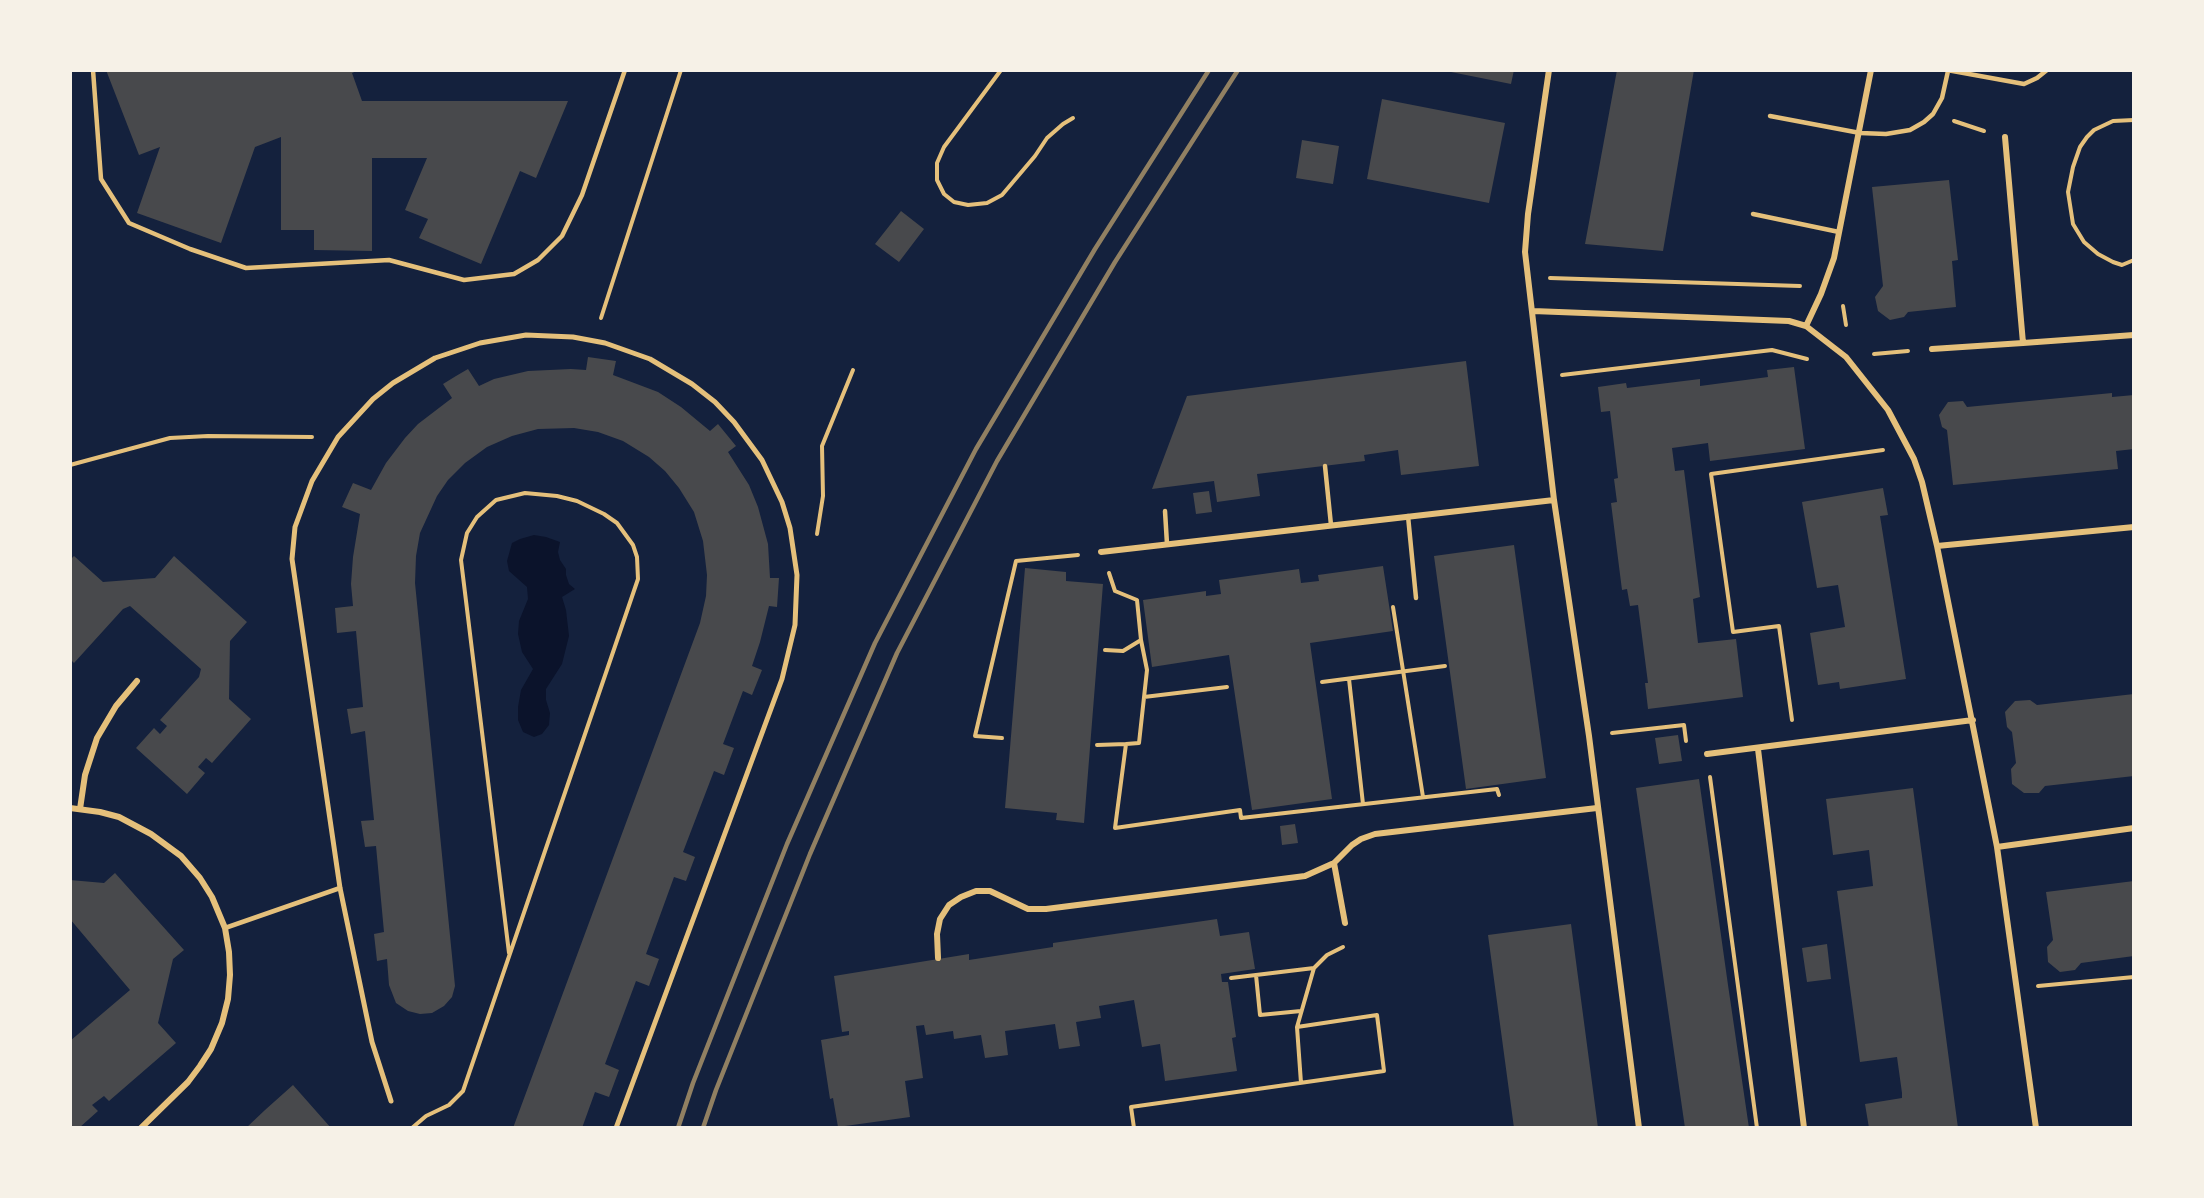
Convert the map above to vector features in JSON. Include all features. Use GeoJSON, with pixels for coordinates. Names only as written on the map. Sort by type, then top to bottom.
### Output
{"type":"FeatureCollection","features":[{"type":"Feature","properties":{"kind":"street"},"geometry":{"type":"LineString","coordinates":[[1549,70],[1528,214],[1526,252],[1554,500],[1589,736],[1639,1128]]}},
{"type":"Feature","properties":{"kind":"street"},"geometry":{"type":"LineString","coordinates":[[1806,326],[1827,277],[1839,232],[1871,70]]}},
{"type":"Feature","properties":{"kind":"street"},"geometry":{"type":"LineString","coordinates":[[2005,137],[2023,343]]}},
{"type":"Feature","properties":{"kind":"street"},"geometry":{"type":"LineString","coordinates":[[1533,311],[1790,321],[1806,326],[1846,357],[1888,410],[1909,447],[1922,482],[1973,720],[1997,847],[2036,1128]]}},
{"type":"Feature","properties":{"kind":"street"},"geometry":{"type":"LineString","coordinates":[[391,1101],[372,1042],[340,888],[292,559],[295,527],[304,500],[322,462],[339,437],[373,399],[393,383],[413,370],[456,350],[480,343],[526,335],[557,335],[593,340],[650,358],[674,371],[715,402],[749,441],[771,477],[790,528],[796,567],[795,625],[782,679],[616,1128]]}},
{"type":"Feature","properties":{"kind":"street"},"geometry":{"type":"LineString","coordinates":[[1932,349],[2133,335]]}},
{"type":"Feature","properties":{"kind":"street"},"geometry":{"type":"LineString","coordinates":[[1101,552],[1554,500]]}},
{"type":"Feature","properties":{"kind":"street"},"geometry":{"type":"LineString","coordinates":[[1937,546],[2133,527]]}},
{"type":"Feature","properties":{"kind":"street"},"geometry":{"type":"LineString","coordinates":[[80,809],[85,775],[97,738],[116,706],[137,681]]}},
{"type":"Feature","properties":{"kind":"street"},"geometry":{"type":"LineString","coordinates":[[1707,754],[1973,720]]}},
{"type":"Feature","properties":{"kind":"street"},"geometry":{"type":"LineString","coordinates":[[1758,749],[1804,1128]]}},
{"type":"Feature","properties":{"kind":"street"},"geometry":{"type":"LineString","coordinates":[[70,808],[119,818],[152,834],[182,856],[212,897],[225,927],[229,952],[228,999],[222,1023],[211,1049],[189,1082],[141,1128]]}},
{"type":"Feature","properties":{"kind":"street"},"geometry":{"type":"LineString","coordinates":[[938,958],[937,934],[940,919],[949,905],[960,897],[976,891],[990,891],[1028,909],[1046,909],[1305,876],[1334,863],[1352,845],[1375,834],[1597,808]]}},
{"type":"Feature","properties":{"kind":"street"},"geometry":{"type":"LineString","coordinates":[[1997,847],[2133,828]]}},
{"type":"Feature","properties":{"kind":"street"},"geometry":{"type":"LineString","coordinates":[[1334,863],[1345,923]]}},
{"type":"Feature","properties":{"kind":"lane"},"geometry":{"type":"LineString","coordinates":[[93,70],[101,179],[129,224],[190,249],[246,268],[389,260],[464,280],[514,274],[538,260],[562,236],[582,195],[625,70]]}},
{"type":"Feature","properties":{"kind":"lane"},"geometry":{"type":"LineString","coordinates":[[1770,116],[1860,133],[1886,134],[1910,130],[1924,123],[1933,114],[1942,98],[1948,71],[2024,84],[2047,70]]}},
{"type":"Feature","properties":{"kind":"lane"},"geometry":{"type":"LineString","coordinates":[[1753,214],[1839,232]]}},
{"type":"Feature","properties":{"kind":"lane"},"geometry":{"type":"LineString","coordinates":[[1325,466],[1331,525]]}},
{"type":"Feature","properties":{"kind":"lane"},"geometry":{"type":"LineString","coordinates":[[1165,511],[1167,544]]}},
{"type":"Feature","properties":{"kind":"lane"},"geometry":{"type":"LineString","coordinates":[[1408,516],[1416,598]]}},
{"type":"Feature","properties":{"kind":"lane"},"geometry":{"type":"LineString","coordinates":[[225,927],[340,888]]}},
{"type":"Feature","properties":{"kind":"path"},"geometry":{"type":"LineString","coordinates":[[593,340],[681,70]]}},
{"type":"Feature","properties":{"kind":"path"},"geometry":{"type":"LineString","coordinates":[[1001,70],[944,147],[936,163],[937,180],[944,194],[954,202],[968,205],[987,203],[1002,195],[1047,138],[1073,118]]}},
{"type":"Feature","properties":{"kind":"path"},"geometry":{"type":"LineString","coordinates":[[1933,114],[2005,137]]}},
{"type":"Feature","properties":{"kind":"path"},"geometry":{"type":"LineString","coordinates":[[2133,120],[2113,121],[2094,130],[2087,137],[2080,147],[2073,167],[2068,192],[2073,224],[2084,242],[2098,254],[2113,262],[2122,264],[2133,260]]}},
{"type":"Feature","properties":{"kind":"path"},"geometry":{"type":"LineString","coordinates":[[1540,378],[1772,350],[1810,360],[1932,349]]}},
{"type":"Feature","properties":{"kind":"path"},"geometry":{"type":"LineString","coordinates":[[796,567],[815,546],[824,496],[822,446],[853,370]]}},
{"type":"Feature","properties":{"kind":"path"},"geometry":{"type":"LineString","coordinates":[[70,465],[170,438],[339,437]]}},
{"type":"Feature","properties":{"kind":"path"},"geometry":{"type":"LineString","coordinates":[[1796,744],[1779,626],[1733,632],[1711,474],[1909,447]]}},
{"type":"Feature","properties":{"kind":"path"},"geometry":{"type":"LineString","coordinates":[[412,1128],[426,1116],[449,1105],[463,1091],[638,579],[637,557],[633,545],[617,523],[577,501],[557,496],[525,493],[496,500],[477,517],[467,533],[461,560],[509,953]]}},
{"type":"Feature","properties":{"kind":"path"},"geometry":{"type":"LineString","coordinates":[[1002,738],[975,736],[1016,561],[1101,552],[1115,591],[1137,600],[1147,670],[1139,743],[1097,745]]}},
{"type":"Feature","properties":{"kind":"path"},"geometry":{"type":"LineString","coordinates":[[1403,604],[1393,606],[1423,797]]}},
{"type":"Feature","properties":{"kind":"path"},"geometry":{"type":"LineString","coordinates":[[1105,650],[1123,651],[1141,640]]}},
{"type":"Feature","properties":{"kind":"path"},"geometry":{"type":"LineString","coordinates":[[1322,682],[1445,666]]}},
{"type":"Feature","properties":{"kind":"path"},"geometry":{"type":"LineString","coordinates":[[1349,679],[1363,804]]}},
{"type":"Feature","properties":{"kind":"path"},"geometry":{"type":"LineString","coordinates":[[1144,697],[1227,687]]}},
{"type":"Feature","properties":{"kind":"path"},"geometry":{"type":"LineString","coordinates":[[1589,736],[1684,725],[1688,757],[1707,754],[1757,1128]]}},
{"type":"Feature","properties":{"kind":"path"},"geometry":{"type":"LineString","coordinates":[[1126,744],[1115,828],[1240,810],[1241,819],[1497,789]]}},
{"type":"Feature","properties":{"kind":"path"},"geometry":{"type":"LineString","coordinates":[[1301,1083],[1297,1027],[1301,1011],[1314,968],[1327,955],[1349,944],[1345,923]]}},
{"type":"Feature","properties":{"kind":"path"},"geometry":{"type":"LineString","coordinates":[[1231,978],[1314,968]]}},
{"type":"Feature","properties":{"kind":"path"},"geometry":{"type":"LineString","coordinates":[[1256,975],[1260,1015],[1301,1011]]}},
{"type":"Feature","properties":{"kind":"path"},"geometry":{"type":"LineString","coordinates":[[2017,988],[2133,977]]}},
{"type":"Feature","properties":{"kind":"path"},"geometry":{"type":"LineString","coordinates":[[1134,1128],[1131,1107],[1384,1071],[1377,1015],[1297,1027]]}},
{"type":"Feature","properties":{"kind":"water"},"geometry":{"type":"Polygon","coordinates":[[[534,535],[560,542],[558,552],[560,560],[566,569],[569,584],[575,589],[562,597],[569,636],[562,664],[546,689],[546,700],[550,713],[549,725],[542,734],[534,737],[523,732],[518,720],[521,690],[533,669],[522,652],[518,634],[519,621],[528,599],[527,587],[509,571],[507,561],[512,543],[534,535]]]}},
{"type":"Feature","properties":{"kind":"building"},"geometry":{"type":"Polygon","coordinates":[[[106,70],[359,70],[352,73],[362,101],[568,101],[536,178],[520,171],[481,264],[419,238],[428,219],[405,210],[427,158],[372,158],[372,251],[314,250],[314,230],[281,230],[281,137],[255,147],[221,243],[137,213],[160,147],[139,155],[106,70]]]}},
{"type":"Feature","properties":{"kind":"building"},"geometry":{"type":"Polygon","coordinates":[[[1441,70],[1514,70],[1511,84],[1441,70]]]}},
{"type":"Feature","properties":{"kind":"building"},"geometry":{"type":"Polygon","coordinates":[[[1617,70],[1694,70],[1663,251],[1585,244],[1617,70]]]}},
{"type":"Feature","properties":{"kind":"building"},"geometry":{"type":"Polygon","coordinates":[[[1382,99],[1505,123],[1489,203],[1367,179],[1382,99]]]}},
{"type":"Feature","properties":{"kind":"building"},"geometry":{"type":"Polygon","coordinates":[[[1302,140],[1339,146],[1333,184],[1296,178],[1302,140]]]}},
{"type":"Feature","properties":{"kind":"building"},"geometry":{"type":"Polygon","coordinates":[[[1949,180],[1958,260],[1952,261],[1956,307],[1908,312],[1904,317],[1890,320],[1878,311],[1875,297],[1883,286],[1872,187],[1949,180]]]}},
{"type":"Feature","properties":{"kind":"building"},"geometry":{"type":"Polygon","coordinates":[[[901,211],[924,229],[899,262],[875,244],[901,211]]]}},
{"type":"Feature","properties":{"kind":"building"},"geometry":{"type":"Polygon","coordinates":[[[588,357],[616,361],[613,375],[658,392],[681,407],[710,431],[718,424],[736,446],[728,452],[749,485],[758,507],[768,544],[770,578],[779,578],[777,607],[769,606],[752,666],[762,670],[752,695],[743,691],[723,744],[734,748],[724,775],[714,771],[683,852],[695,857],[686,881],[674,877],[646,954],[659,959],[649,986],[636,981],[605,1064],[619,1070],[609,1097],[595,1092],[582,1128],[513,1128],[700,623],[706,596],[707,575],[703,541],[694,512],[665,471],[649,457],[623,441],[598,432],[574,428],[538,429],[512,436],[487,447],[465,463],[448,480],[437,496],[420,533],[415,583],[455,986],[452,997],[444,1006],[432,1013],[420,1014],[408,1011],[396,1003],[389,985],[387,959],[377,961],[374,934],[384,932],[376,846],[365,847],[361,821],[374,820],[365,731],[351,734],[347,709],[363,707],[356,631],[337,633],[335,608],[353,606],[351,584],[353,557],[360,514],[342,507],[353,483],[371,490],[386,463],[405,438],[418,424],[452,398],[443,384],[456,376],[468,369],[479,386],[494,379],[528,371],[586,370],[588,357]]]}},
{"type":"Feature","properties":{"kind":"building"},"geometry":{"type":"Polygon","coordinates":[[[1466,361],[1479,466],[1401,475],[1398,450],[1364,455],[1365,461],[1257,474],[1260,496],[1217,502],[1214,481],[1152,489],[1187,396],[1466,361]]]}},
{"type":"Feature","properties":{"kind":"building"},"geometry":{"type":"Polygon","coordinates":[[[1794,367],[1805,449],[1710,461],[1708,443],[1672,448],[1675,471],[1684,470],[1700,597],[1693,599],[1698,643],[1736,639],[1743,697],[1648,709],[1645,683],[1648,683],[1638,605],[1630,606],[1627,589],[1622,590],[1611,503],[1617,502],[1614,479],[1618,478],[1610,411],[1601,412],[1598,387],[1626,383],[1627,388],[1700,379],[1700,386],[1768,377],[1767,370],[1794,367]]]}},
{"type":"Feature","properties":{"kind":"building"},"geometry":{"type":"Polygon","coordinates":[[[2112,393],[2112,397],[2134,395],[2134,449],[2116,451],[2118,469],[1953,485],[1947,430],[1942,427],[1939,415],[1948,402],[1963,401],[1967,407],[2112,393]]]}},
{"type":"Feature","properties":{"kind":"building"},"geometry":{"type":"Polygon","coordinates":[[[1883,488],[1888,515],[1880,516],[1906,679],[1840,689],[1839,682],[1818,685],[1810,633],[1845,627],[1838,585],[1817,588],[1802,502],[1883,488]]]}},
{"type":"Feature","properties":{"kind":"building"},"geometry":{"type":"Polygon","coordinates":[[[1209,491],[1212,512],[1196,514],[1193,493],[1209,491]]]}},
{"type":"Feature","properties":{"kind":"building"},"geometry":{"type":"Polygon","coordinates":[[[1514,545],[1546,778],[1466,789],[1434,556],[1514,545]]]}},
{"type":"Feature","properties":{"kind":"building"},"geometry":{"type":"Polygon","coordinates":[[[74,556],[103,582],[155,578],[174,556],[247,622],[230,641],[229,699],[251,719],[212,763],[206,758],[198,767],[205,773],[187,794],[136,748],[154,728],[160,734],[167,726],[160,720],[199,677],[201,669],[130,606],[123,609],[74,663],[70,659],[70,560],[74,556]]]}},
{"type":"Feature","properties":{"kind":"building"},"geometry":{"type":"Polygon","coordinates":[[[1383,566],[1393,631],[1310,643],[1332,799],[1252,810],[1229,655],[1152,667],[1143,600],[1206,591],[1206,596],[1221,594],[1219,580],[1299,569],[1301,583],[1319,581],[1318,575],[1383,566]]]}},
{"type":"Feature","properties":{"kind":"building"},"geometry":{"type":"Polygon","coordinates":[[[1025,568],[1066,572],[1066,581],[1103,584],[1084,823],[1056,820],[1057,813],[1005,808],[1025,568]]]}},
{"type":"Feature","properties":{"kind":"building"},"geometry":{"type":"Polygon","coordinates":[[[2134,694],[2134,776],[2045,786],[2039,793],[2024,793],[2012,784],[2011,769],[2016,763],[2012,732],[2007,727],[2005,712],[2015,701],[2030,700],[2037,705],[2134,694]]]}},
{"type":"Feature","properties":{"kind":"building"},"geometry":{"type":"Polygon","coordinates":[[[1678,735],[1682,761],[1659,764],[1655,738],[1678,735]]]}},
{"type":"Feature","properties":{"kind":"building"},"geometry":{"type":"Polygon","coordinates":[[[1699,779],[1749,1128],[1685,1128],[1636,788],[1699,779]]]}},
{"type":"Feature","properties":{"kind":"building"},"geometry":{"type":"Polygon","coordinates":[[[1913,788],[1958,1128],[1869,1128],[1865,1104],[1902,1098],[1902,1093],[1897,1057],[1860,1062],[1837,891],[1873,886],[1869,850],[1833,855],[1826,799],[1913,788]]]}},
{"type":"Feature","properties":{"kind":"building"},"geometry":{"type":"Polygon","coordinates":[[[1295,824],[1298,843],[1282,845],[1280,826],[1295,824]]]}},
{"type":"Feature","properties":{"kind":"building"},"geometry":{"type":"Polygon","coordinates":[[[115,873],[184,950],[173,959],[158,1023],[176,1043],[109,1101],[104,1096],[92,1105],[98,1111],[79,1128],[70,1128],[70,1041],[130,990],[70,919],[70,880],[104,883],[115,873]]]}},
{"type":"Feature","properties":{"kind":"building"},"geometry":{"type":"Polygon","coordinates":[[[2134,881],[2134,956],[2081,963],[2075,970],[2060,972],[2048,962],[2047,947],[2053,940],[2046,892],[2134,881]]]}},
{"type":"Feature","properties":{"kind":"building"},"geometry":{"type":"Polygon","coordinates":[[[1217,919],[1220,936],[1249,932],[1255,969],[1221,974],[1222,982],[1228,982],[1236,1037],[1232,1038],[1237,1071],[1165,1081],[1160,1044],[1142,1047],[1134,1000],[1099,1006],[1101,1018],[1076,1022],[1080,1046],[1059,1049],[1055,1024],[1005,1031],[1008,1055],[985,1058],[981,1035],[954,1039],[953,1031],[926,1035],[924,1025],[916,1026],[923,1078],[905,1081],[910,1117],[838,1127],[833,1098],[830,1099],[821,1040],[849,1035],[849,1031],[842,1032],[834,976],[969,954],[969,960],[1053,947],[1053,943],[1217,919]]]}},
{"type":"Feature","properties":{"kind":"building"},"geometry":{"type":"Polygon","coordinates":[[[1571,924],[1598,1128],[1514,1128],[1488,935],[1571,924]]]}},
{"type":"Feature","properties":{"kind":"building"},"geometry":{"type":"Polygon","coordinates":[[[1827,944],[1831,979],[1807,982],[1802,948],[1827,944]]]}},
{"type":"Feature","properties":{"kind":"building"},"geometry":{"type":"Polygon","coordinates":[[[293,1085],[331,1128],[246,1128],[265,1110],[293,1085]]]}},
{"type":"Feature","properties":{"kind":"railway"},"geometry":{"type":"LineString","coordinates":[[678,1128],[693,1083],[787,844],[875,643],[976,449],[1095,249],[1209,70]]}},
{"type":"Feature","properties":{"kind":"railway"},"geometry":{"type":"LineString","coordinates":[[703,1128],[810,854],[897,653],[997,461],[1115,262],[1238,70]]}}]}
